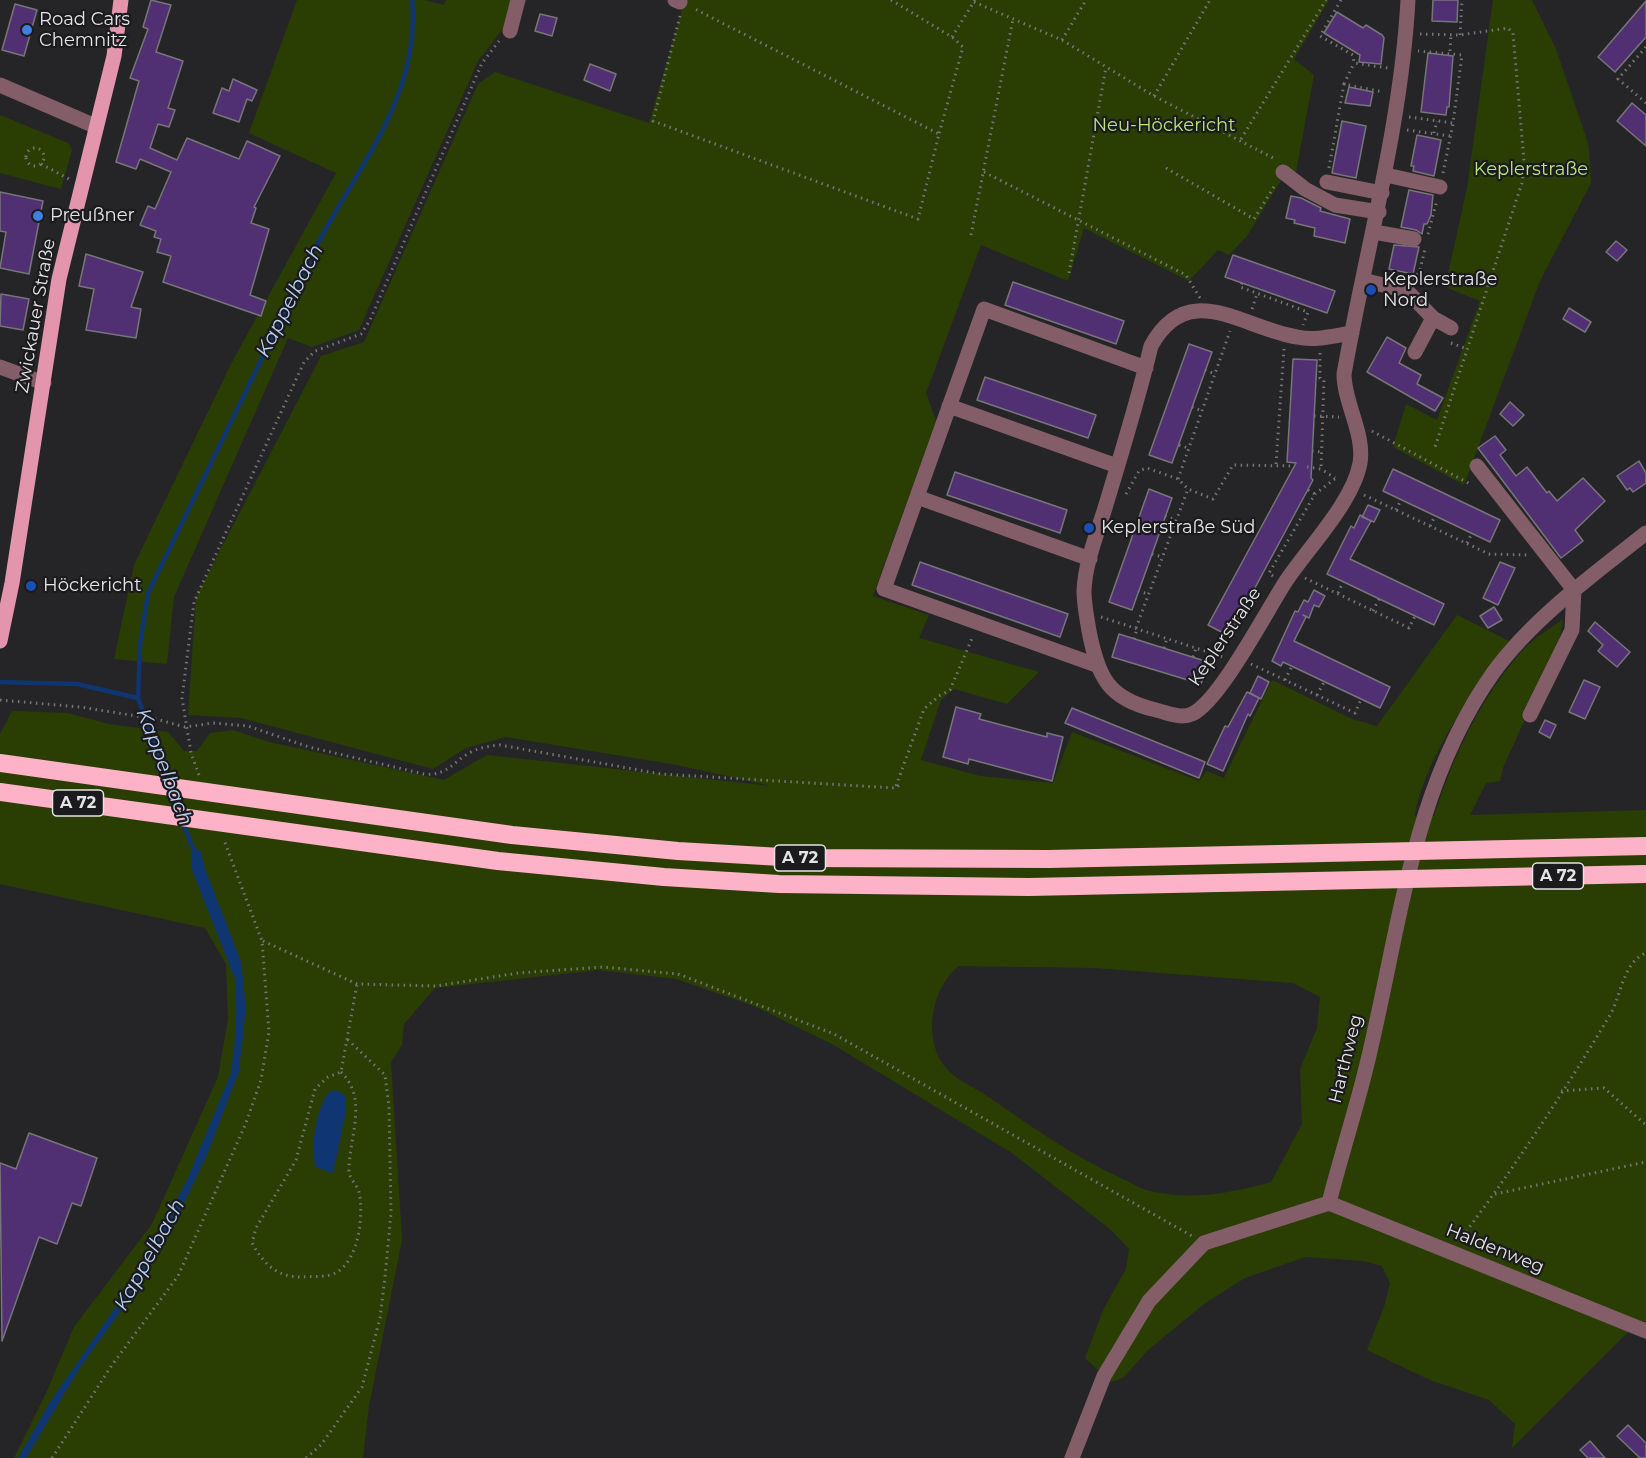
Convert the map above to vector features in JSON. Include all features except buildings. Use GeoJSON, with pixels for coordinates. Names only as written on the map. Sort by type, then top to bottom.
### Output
{"type":"FeatureCollection","features":[{"type":"Feature","properties":{"kind":"highway","name":"A 72"},"geometry":{"type":"LineString","coordinates":[[0,763],[535,838],[678,851],[798,858],[1038,859],[1646,846]]}},
{"type":"Feature","properties":{"kind":"highway","name":"A 72"},"geometry":{"type":"LineString","coordinates":[[8,793],[537,866],[779,884],[1029,887],[1646,874]]}},
{"type":"Feature","properties":{"kind":"main road","name":"Zwickauer Straße"},"geometry":{"type":"LineString","coordinates":[[0,641],[12,583],[59,279],[114,56],[121,0]]}},
{"type":"Feature","properties":{"kind":"street"},"geometry":{"type":"LineString","coordinates":[[510,31],[518,0]]}},
{"type":"Feature","properties":{"kind":"street","name":"Keplerstraße"},"geometry":{"type":"LineString","coordinates":[[1352,333],[1320,339],[1292,336],[1205,310],[1185,313],[1167,322],[1151,346],[1090,559],[1084,590],[1085,611],[1096,665],[1102,677],[1125,699],[1181,716],[1192,714],[1201,707],[1238,660],[1289,577],[1352,483],[1360,454],[1344,381],[1363,279],[1386,176],[1402,70],[1408,0]]}},
{"type":"Feature","properties":{"kind":"street"},"geometry":{"type":"LineString","coordinates":[[0,86],[95,126]]}},
{"type":"Feature","properties":{"kind":"street"},"geometry":{"type":"LineString","coordinates":[[1283,172],[1305,189],[1335,206],[1379,212]]}},
{"type":"Feature","properties":{"kind":"street"},"geometry":{"type":"LineString","coordinates":[[1386,176],[1440,187]]}},
{"type":"Feature","properties":{"kind":"street"},"geometry":{"type":"LineString","coordinates":[[1327,182],[1382,193]]}},
{"type":"Feature","properties":{"kind":"street"},"geometry":{"type":"LineString","coordinates":[[1374,232],[1414,239]]}},
{"type":"Feature","properties":{"kind":"street"},"geometry":{"type":"LineString","coordinates":[[1363,279],[1407,291],[1433,318],[1451,328]]}},
{"type":"Feature","properties":{"kind":"street"},"geometry":{"type":"LineString","coordinates":[[1096,665],[884,589],[984,309],[1146,368]]}},
{"type":"Feature","properties":{"kind":"street"},"geometry":{"type":"LineString","coordinates":[[1415,352],[1433,318]]}},
{"type":"Feature","properties":{"kind":"street"},"geometry":{"type":"LineString","coordinates":[[0,367],[44,383]]}},
{"type":"Feature","properties":{"kind":"street"},"geometry":{"type":"LineString","coordinates":[[949,406],[1117,466]]}},
{"type":"Feature","properties":{"kind":"street"},"geometry":{"type":"LineString","coordinates":[[1477,466],[1574,590],[1572,630],[1530,715]]}},
{"type":"Feature","properties":{"kind":"street"},"geometry":{"type":"LineString","coordinates":[[917,497],[1090,559]]}},
{"type":"Feature","properties":{"kind":"street","name":"Harthweg"},"geometry":{"type":"LineString","coordinates":[[1329,1203],[1366,1071],[1389,959],[1419,833],[1441,766],[1464,721],[1493,673],[1516,646],[1574,590],[1646,533]]}},
{"type":"Feature","properties":{"kind":"street"},"geometry":{"type":"LineString","coordinates":[[1072,1458],[1104,1376],[1149,1301],[1204,1243],[1329,1203]]}},
{"type":"Feature","properties":{"kind":"street","name":"Haldenweg"},"geometry":{"type":"LineString","coordinates":[[1329,1203],[1646,1330]]}},
{"type":"Feature","properties":{"kind":"path"},"geometry":{"type":"LineString","coordinates":[[891,0],[952,37],[963,47],[918,219],[653,121],[679,2],[939,134]]}},
{"type":"Feature","properties":{"kind":"path"},"geometry":{"type":"LineString","coordinates":[[1062,40],[1086,0]]}},
{"type":"Feature","properties":{"kind":"path"},"geometry":{"type":"LineString","coordinates":[[1154,96],[1210,0]]}},
{"type":"Feature","properties":{"kind":"path"},"geometry":{"type":"LineString","coordinates":[[1240,140],[1326,0]]}},
{"type":"Feature","properties":{"kind":"path"},"geometry":{"type":"LineString","coordinates":[[1341,0],[1320,36],[1335,42],[1353,55]]}},
{"type":"Feature","properties":{"kind":"path"},"geometry":{"type":"LineString","coordinates":[[1460,35],[1462,0]]}},
{"type":"Feature","properties":{"kind":"path"},"geometry":{"type":"LineString","coordinates":[[952,37],[975,1],[1062,40],[1154,96],[1285,165],[1254,219],[1166,168]]}},
{"type":"Feature","properties":{"kind":"path"},"geometry":{"type":"LineString","coordinates":[[971,236],[1012,19]]}},
{"type":"Feature","properties":{"kind":"path"},"geometry":{"type":"LineString","coordinates":[[1406,33],[1460,35],[1500,28],[1508,28],[1513,33],[1524,161],[1522,183],[1434,450]]}},
{"type":"Feature","properties":{"kind":"path"},"geometry":{"type":"LineString","coordinates":[[203,786],[190,753],[182,698],[194,602],[304,363],[315,351],[361,334],[482,63],[496,44],[510,31]]}},
{"type":"Feature","properties":{"kind":"path"},"geometry":{"type":"LineString","coordinates":[[1450,52],[1451,35]]}},
{"type":"Feature","properties":{"kind":"path"},"geometry":{"type":"LineString","coordinates":[[1646,47],[1618,79],[1646,103]]}},
{"type":"Feature","properties":{"kind":"path"},"geometry":{"type":"LineString","coordinates":[[1327,182],[1342,110],[1344,84],[1354,63],[1353,55],[1358,49]]}},
{"type":"Feature","properties":{"kind":"path"},"geometry":{"type":"LineString","coordinates":[[1404,50],[1450,52],[1462,55],[1453,123],[1440,187]]}},
{"type":"Feature","properties":{"kind":"path"},"geometry":{"type":"LineString","coordinates":[[1629,57],[1634,61]]}},
{"type":"Feature","properties":{"kind":"path"},"geometry":{"type":"LineString","coordinates":[[1354,63],[1402,70]]}},
{"type":"Feature","properties":{"kind":"path"},"geometry":{"type":"LineString","coordinates":[[1069,273],[1106,67]]}},
{"type":"Feature","properties":{"kind":"path"},"geometry":{"type":"LineString","coordinates":[[1454,71],[1460,72]]}},
{"type":"Feature","properties":{"kind":"path"},"geometry":{"type":"LineString","coordinates":[[1344,84],[1383,92]]}},
{"type":"Feature","properties":{"kind":"path"},"geometry":{"type":"LineString","coordinates":[[1450,100],[1456,100]]}},
{"type":"Feature","properties":{"kind":"path"},"geometry":{"type":"LineString","coordinates":[[1434,133],[1437,121]]}},
{"type":"Feature","properties":{"kind":"path"},"geometry":{"type":"LineString","coordinates":[[1394,122],[1453,123]]}},
{"type":"Feature","properties":{"kind":"path"},"geometry":{"type":"LineString","coordinates":[[1394,122],[1450,136]]}},
{"type":"Feature","properties":{"kind":"path"},"geometry":{"type":"LineString","coordinates":[[34,148],[40,150],[44,158],[41,164],[34,167],[28,164],[26,156],[28,151],[34,148]]}},
{"type":"Feature","properties":{"kind":"path"},"geometry":{"type":"LineString","coordinates":[[41,164],[81,186]]}},
{"type":"Feature","properties":{"kind":"path"},"geometry":{"type":"LineString","coordinates":[[984,172],[1186,275],[1194,285],[1205,310]]}},
{"type":"Feature","properties":{"kind":"path"},"geometry":{"type":"LineString","coordinates":[[1242,283],[1240,288],[1309,309],[1292,336],[1276,464]]}},
{"type":"Feature","properties":{"kind":"path"},"geometry":{"type":"LineString","coordinates":[[1178,479],[1235,318]]}},
{"type":"Feature","properties":{"kind":"path"},"geometry":{"type":"LineString","coordinates":[[1320,339],[1318,377],[1324,380],[1321,469]]}},
{"type":"Feature","properties":{"kind":"path"},"geometry":{"type":"LineString","coordinates":[[1205,370],[1215,374]]}},
{"type":"Feature","properties":{"kind":"path"},"geometry":{"type":"LineString","coordinates":[[1192,407],[1202,411]]}},
{"type":"Feature","properties":{"kind":"path"},"geometry":{"type":"LineString","coordinates":[[1314,416],[1322,417]]}},
{"type":"Feature","properties":{"kind":"path"},"geometry":{"type":"LineString","coordinates":[[1354,423],[1478,489]]}},
{"type":"Feature","properties":{"kind":"path"},"geometry":{"type":"LineString","coordinates":[[1179,445],[1189,448]]}},
{"type":"Feature","properties":{"kind":"path"},"geometry":{"type":"LineString","coordinates":[[1312,451],[1322,452]]}},
{"type":"Feature","properties":{"kind":"path"},"geometry":{"type":"LineString","coordinates":[[1105,507],[1117,511],[1139,471],[1147,468],[1178,479],[1188,489],[1213,499],[1233,465],[1293,466]]}},
{"type":"Feature","properties":{"kind":"path"},"geometry":{"type":"LineString","coordinates":[[1307,467],[1321,469],[1336,478],[1352,483],[1396,510],[1489,554],[1547,555]]}},
{"type":"Feature","properties":{"kind":"path"},"geometry":{"type":"LineString","coordinates":[[1269,573],[1315,494],[1336,478]]}},
{"type":"Feature","properties":{"kind":"path"},"geometry":{"type":"LineString","coordinates":[[1134,639],[1136,628],[1188,489]]}},
{"type":"Feature","properties":{"kind":"path"},"geometry":{"type":"LineString","coordinates":[[1308,490],[1315,494]]}},
{"type":"Feature","properties":{"kind":"path"},"geometry":{"type":"LineString","coordinates":[[1396,510],[1401,500]]}},
{"type":"Feature","properties":{"kind":"path"},"geometry":{"type":"LineString","coordinates":[[1165,516],[1176,520]]}},
{"type":"Feature","properties":{"kind":"path"},"geometry":{"type":"LineString","coordinates":[[1430,526],[1435,516]]}},
{"type":"Feature","properties":{"kind":"path"},"geometry":{"type":"LineString","coordinates":[[1292,519],[1299,522]]}},
{"type":"Feature","properties":{"kind":"path"},"geometry":{"type":"LineString","coordinates":[[1467,543],[1472,533]]}},
{"type":"Feature","properties":{"kind":"path"},"geometry":{"type":"LineString","coordinates":[[1278,545],[1284,548]]}},
{"type":"Feature","properties":{"kind":"path"},"geometry":{"type":"LineString","coordinates":[[1152,554],[1163,557]]}},
{"type":"Feature","properties":{"kind":"path"},"geometry":{"type":"LineString","coordinates":[[1264,571],[1338,593],[1409,628],[1415,616]]}},
{"type":"Feature","properties":{"kind":"path"},"geometry":{"type":"LineString","coordinates":[[1338,593],[1343,582]]}},
{"type":"Feature","properties":{"kind":"path"},"geometry":{"type":"LineString","coordinates":[[1138,591],[1148,595]]}},
{"type":"Feature","properties":{"kind":"path"},"geometry":{"type":"LineString","coordinates":[[1373,610],[1378,599]]}},
{"type":"Feature","properties":{"kind":"path"},"geometry":{"type":"LineString","coordinates":[[1085,611],[1238,660],[1355,713],[1361,699]]}},
{"type":"Feature","properties":{"kind":"path"},"geometry":{"type":"LineString","coordinates":[[895,788],[924,709],[950,690],[978,622]]}},
{"type":"Feature","properties":{"kind":"path"},"geometry":{"type":"LineString","coordinates":[[1164,648],[1167,638]]}},
{"type":"Feature","properties":{"kind":"path"},"geometry":{"type":"LineString","coordinates":[[1193,657],[1196,648]]}},
{"type":"Feature","properties":{"kind":"path"},"geometry":{"type":"LineString","coordinates":[[1285,680],[1292,666]]}},
{"type":"Feature","properties":{"kind":"path"},"geometry":{"type":"LineString","coordinates":[[1317,695],[1324,682]]}},
{"type":"Feature","properties":{"kind":"path"},"geometry":{"type":"LineString","coordinates":[[0,700],[80,707],[125,716],[156,719],[185,727],[213,723],[249,726],[309,747],[437,775],[469,753],[485,747],[500,745],[662,774],[895,788],[902,783]]}},
{"type":"Feature","properties":{"kind":"path"},"geometry":{"type":"LineString","coordinates":[[52,1458],[112,1365],[178,1276],[246,1123],[261,1080],[268,1043],[262,941],[220,830]]}},
{"type":"Feature","properties":{"kind":"path"},"geometry":{"type":"LineString","coordinates":[[262,941],[357,984],[436,986],[518,973],[603,967],[678,974],[834,1034],[1204,1243]]}},
{"type":"Feature","properties":{"kind":"path"},"geometry":{"type":"LineString","coordinates":[[1450,1252],[1495,1194],[1611,1013],[1628,971],[1646,953]]}},
{"type":"Feature","properties":{"kind":"path"},"geometry":{"type":"LineString","coordinates":[[341,1072],[328,1077],[315,1089],[296,1160],[260,1220],[252,1243],[261,1259],[274,1271],[292,1277],[335,1274],[346,1265],[352,1252],[361,1209],[358,1190],[349,1171],[357,1101],[354,1089],[341,1072],[357,984]]}},
{"type":"Feature","properties":{"kind":"path"},"geometry":{"type":"LineString","coordinates":[[306,1458],[321,1445],[362,1387],[380,1318],[391,1213],[389,1107],[385,1075],[347,1039]]}},
{"type":"Feature","properties":{"kind":"path"},"geometry":{"type":"LineString","coordinates":[[1561,1091],[1604,1088],[1646,1125]]}},
{"type":"Feature","properties":{"kind":"path"},"geometry":{"type":"LineString","coordinates":[[1495,1194],[1646,1162]]}},
{"type":"Feature","properties":{"kind":"green space"},"geometry":{"type":"Polygon","coordinates":[[[297,0],[424,0],[444,5],[446,0],[513,0],[508,22],[478,61],[359,330],[312,347],[288,338],[174,597],[167,664],[114,659],[134,565],[231,364],[336,173],[249,133],[297,0]]]}},
{"type":"Feature","properties":{"kind":"green space","name":"Neu-Höckericht"},"geometry":{"type":"Polygon","coordinates":[[[685,0],[1329,0],[1294,59],[1314,75],[1296,172],[1288,169],[1247,236],[1229,255],[1218,250],[1189,281],[1084,228],[1068,281],[981,245],[926,393],[936,421],[873,596],[929,615],[919,638],[1039,672],[1007,704],[954,689],[941,700],[921,760],[980,776],[1053,783],[1072,732],[1199,781],[1207,771],[1224,778],[1272,680],[1352,719],[1377,726],[1457,615],[1509,641],[1467,701],[1439,749],[1420,795],[1415,816],[1434,816],[1459,750],[1494,687],[1527,646],[1563,619],[1559,643],[1503,768],[1500,781],[1486,783],[1470,815],[1646,810],[1646,1329],[1635,1325],[1512,1448],[1515,1424],[1489,1400],[1430,1380],[1367,1350],[1384,1307],[1390,1283],[1382,1266],[1363,1261],[1305,1257],[1245,1278],[1204,1304],[1148,1350],[1123,1378],[1111,1382],[1085,1358],[1104,1308],[1126,1269],[1129,1249],[1110,1229],[1012,1153],[832,1044],[754,1006],[676,979],[599,970],[435,988],[404,1024],[402,1045],[391,1062],[402,1240],[369,1406],[363,1458],[14,1458],[46,1393],[74,1327],[152,1224],[218,1077],[228,1019],[226,964],[205,928],[0,884],[0,734],[12,711],[67,713],[109,724],[168,732],[184,751],[197,751],[210,733],[233,730],[269,742],[444,780],[487,755],[772,786],[677,765],[506,737],[466,748],[433,769],[241,718],[188,715],[196,597],[321,356],[364,342],[478,84],[495,72],[649,123],[685,0]],[[959,966],[949,975],[942,987],[933,1014],[934,1043],[946,1068],[954,1076],[1085,1160],[1143,1189],[1166,1194],[1196,1195],[1226,1192],[1271,1182],[1302,1124],[1300,1069],[1317,1028],[1320,997],[1293,983],[1095,968],[959,966]]]}},
{"type":"Feature","properties":{"kind":"green space","name":"Keplerstraße"},"geometry":{"type":"Polygon","coordinates":[[[1493,0],[1532,0],[1556,49],[1585,134],[1589,148],[1591,183],[1540,281],[1464,485],[1393,447],[1406,404],[1437,420],[1480,301],[1445,287],[1467,188],[1493,0]]]}},
{"type":"Feature","properties":{"kind":"green space"},"geometry":{"type":"Polygon","coordinates":[[[0,115],[68,143],[72,150],[61,189],[0,173],[0,115]]]}},
{"type":"Feature","properties":{"kind":"water"},"geometry":{"type":"Polygon","coordinates":[[[191,849],[200,850],[205,869],[241,962],[246,1008],[239,1071],[207,1155],[170,1232],[128,1301],[81,1366],[26,1458],[18,1458],[50,1402],[137,1276],[187,1180],[231,1073],[236,1030],[235,979],[192,870],[191,849]]]}},
{"type":"Feature","properties":{"kind":"water"},"geometry":{"type":"Polygon","coordinates":[[[332,1090],[346,1097],[346,1111],[333,1173],[316,1167],[313,1149],[318,1115],[322,1104],[332,1090]]]}},
{"type":"Feature","properties":{"kind":"waterway","name":"Kappelbach"},"geometry":{"type":"LineString","coordinates":[[168,781],[138,698],[140,644],[148,593],[313,253],[365,163],[395,102],[406,70],[412,36],[412,0]]}},
{"type":"Feature","properties":{"kind":"waterway"},"geometry":{"type":"LineString","coordinates":[[0,682],[77,684],[138,698]]}},
{"type":"Feature","properties":{"kind":"waterway","name":"Kappelbach"},"geometry":{"type":"LineString","coordinates":[[172,792],[179,812]]}},
{"type":"Feature","properties":{"kind":"waterway","name":"Kappelbach"},"geometry":{"type":"LineString","coordinates":[[183,823],[195,854]]}},
{"type":"Feature","properties":{"kind":"place","name":"Road Cars Chemnitz"},"geometry":{"type":"Point","coordinates":[27,30]}},
{"type":"Feature","properties":{"kind":"place","name":"Preußner"},"geometry":{"type":"Point","coordinates":[38,216]}},
{"type":"Feature","properties":{"kind":"place","name":"Keplerstraße Nord"},"geometry":{"type":"Point","coordinates":[1371,290]}},
{"type":"Feature","properties":{"kind":"place","name":"Keplerstraße Süd"},"geometry":{"type":"Point","coordinates":[1089,528]}},
{"type":"Feature","properties":{"kind":"place","name":"Höckericht"},"geometry":{"type":"Point","coordinates":[31,586]}}]}
